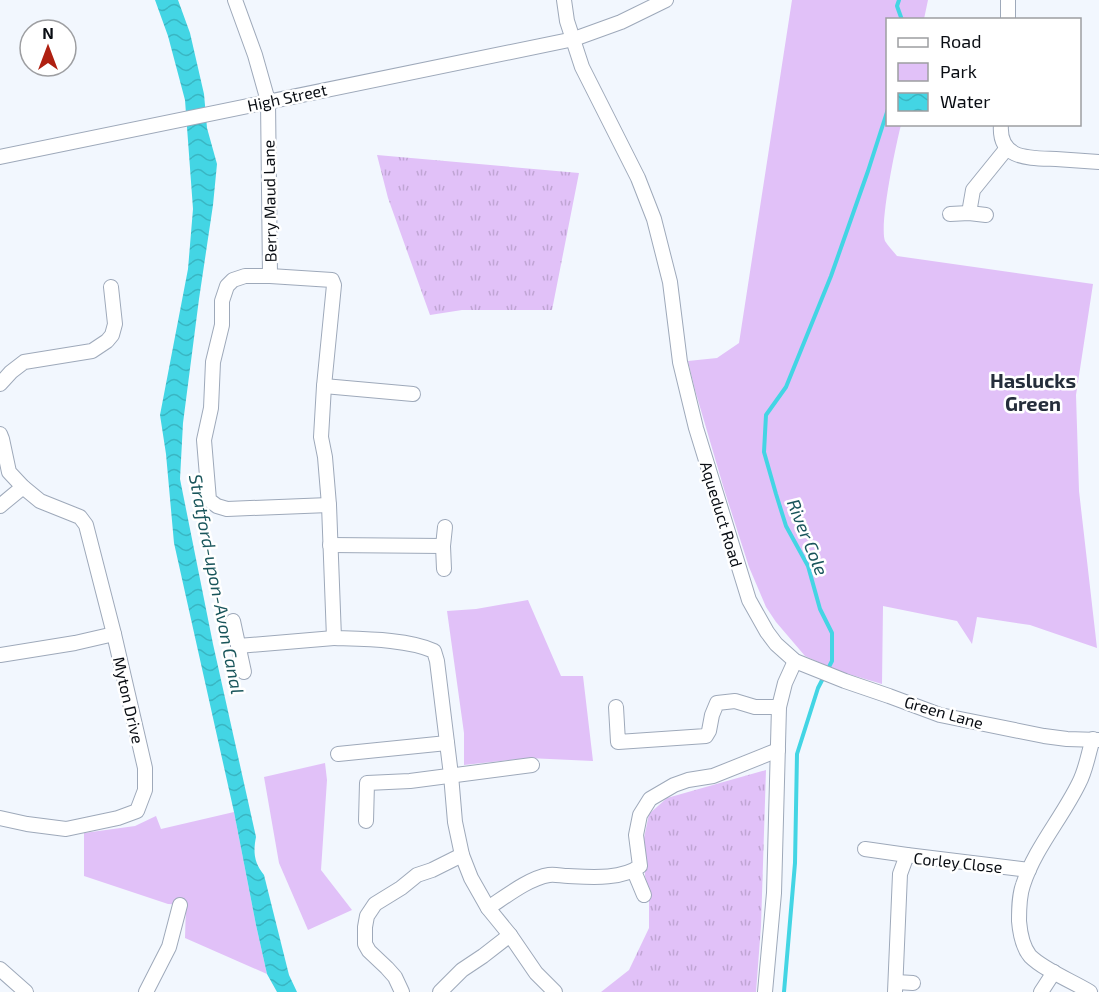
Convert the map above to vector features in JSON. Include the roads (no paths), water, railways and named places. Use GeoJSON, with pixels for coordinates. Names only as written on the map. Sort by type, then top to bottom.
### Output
{"type":"FeatureCollection","features":[{"type":"Feature","properties":{"kind":"street","name":"Berry Maud Lane"},"geometry":{"type":"LineString","coordinates":[[235,0],[255,55],[268,101],[270,276],[332,280],[334,285],[321,437],[329,505],[334,638]]}},
{"type":"Feature","properties":{"kind":"street","name":"Aqueduct Road"},"geometry":{"type":"LineString","coordinates":[[564,0],[567,21],[582,67],[638,178],[654,219],[670,282],[682,374],[696,428],[749,600],[776,644],[795,661]]}},
{"type":"Feature","properties":{"kind":"street","name":"High Street"},"geometry":{"type":"LineString","coordinates":[[0,157],[574,39],[621,22],[666,0]]}},
{"type":"Feature","properties":{"kind":"street"},"geometry":{"type":"LineString","coordinates":[[1008,0],[1008,18]]}},
{"type":"Feature","properties":{"kind":"street"},"geometry":{"type":"LineString","coordinates":[[1001,126],[1001,141],[1016,155],[1028,158],[1099,162]]}},
{"type":"Feature","properties":{"kind":"street"},"geometry":{"type":"LineString","coordinates":[[969,213],[972,190],[1006,148]]}},
{"type":"Feature","properties":{"kind":"street"},"geometry":{"type":"LineString","coordinates":[[950,214],[986,215]]}},
{"type":"Feature","properties":{"kind":"street"},"geometry":{"type":"LineString","coordinates":[[270,276],[245,276],[233,280],[227,286],[222,301],[222,325],[213,362],[211,408],[204,440],[209,500],[227,509],[329,505]]}},
{"type":"Feature","properties":{"kind":"street"},"geometry":{"type":"LineString","coordinates":[[0,384],[24,362],[92,351],[107,341],[112,335],[115,324],[111,287]]}},
{"type":"Feature","properties":{"kind":"street"},"geometry":{"type":"LineString","coordinates":[[324,386],[413,394]]}},
{"type":"Feature","properties":{"kind":"street","name":"Myton Drive"},"geometry":{"type":"LineString","coordinates":[[0,434],[9,472],[23,488],[40,501],[80,517],[86,525],[145,768],[145,790],[137,811],[118,818],[66,829],[27,825],[0,818]]}},
{"type":"Feature","properties":{"kind":"street"},"geometry":{"type":"LineString","coordinates":[[0,506],[23,488]]}},
{"type":"Feature","properties":{"kind":"street"},"geometry":{"type":"LineString","coordinates":[[444,568],[445,527]]}},
{"type":"Feature","properties":{"kind":"street"},"geometry":{"type":"LineString","coordinates":[[330,545],[443,546]]}},
{"type":"Feature","properties":{"kind":"street"},"geometry":{"type":"LineString","coordinates":[[233,621],[244,672]]}},
{"type":"Feature","properties":{"kind":"street"},"geometry":{"type":"LineString","coordinates":[[0,655],[114,634]]}},
{"type":"Feature","properties":{"kind":"street"},"geometry":{"type":"LineString","coordinates":[[238,646],[334,638],[424,646],[434,651],[455,822],[462,855],[471,878],[488,908],[536,973],[555,992]]}},
{"type":"Feature","properties":{"kind":"street"},"geometry":{"type":"LineString","coordinates":[[765,992],[774,893],[779,706],[785,683],[795,661]]}},
{"type":"Feature","properties":{"kind":"street","name":"Green Lane"},"geometry":{"type":"LineString","coordinates":[[795,661],[940,715],[1044,736],[1096,740]]}},
{"type":"Feature","properties":{"kind":"street"},"geometry":{"type":"LineString","coordinates":[[616,706],[618,742],[706,736],[717,703],[735,701],[755,706],[779,706]]}},
{"type":"Feature","properties":{"kind":"street"},"geometry":{"type":"LineString","coordinates":[[1090,992],[1030,956],[1020,934],[1019,903],[1029,870],[1081,781],[1096,740]]}},
{"type":"Feature","properties":{"kind":"street"},"geometry":{"type":"LineString","coordinates":[[338,754],[447,743]]}},
{"type":"Feature","properties":{"kind":"street"},"geometry":{"type":"LineString","coordinates":[[488,908],[534,879],[550,875],[609,876],[634,871],[640,866],[636,835],[640,815],[650,799],[674,785],[713,776],[778,750]]}},
{"type":"Feature","properties":{"kind":"street"},"geometry":{"type":"LineString","coordinates":[[366,821],[367,783],[410,782],[531,765]]}},
{"type":"Feature","properties":{"kind":"street"},"geometry":{"type":"LineString","coordinates":[[865,849],[907,855]]}},
{"type":"Feature","properties":{"kind":"street"},"geometry":{"type":"LineString","coordinates":[[402,992],[395,977],[365,944],[367,916],[375,904],[417,875],[462,855]]}},
{"type":"Feature","properties":{"kind":"street","name":"Corley Close"},"geometry":{"type":"LineString","coordinates":[[913,983],[895,987],[900,874],[907,855],[1029,870]]}},
{"type":"Feature","properties":{"kind":"street"},"geometry":{"type":"LineString","coordinates":[[634,871],[644,895]]}},
{"type":"Feature","properties":{"kind":"street"},"geometry":{"type":"LineString","coordinates":[[146,992],[169,947],[180,905]]}},
{"type":"Feature","properties":{"kind":"street"},"geometry":{"type":"LineString","coordinates":[[440,992],[462,970],[510,935]]}},
{"type":"Feature","properties":{"kind":"street"},"geometry":{"type":"LineString","coordinates":[[0,969],[26,992]]}},
{"type":"Feature","properties":{"kind":"street"},"geometry":{"type":"LineString","coordinates":[[1041,992],[1054,972]]}},
{"type":"Feature","properties":{"kind":"water"},"geometry":{"type":"Polygon","coordinates":[[[155,0],[178,0],[190,33],[204,94],[207,128],[217,164],[183,423],[180,479],[213,644],[256,837],[255,857],[264,875],[289,975],[297,992],[277,992],[267,974],[234,812],[174,543],[160,415],[188,269],[193,209],[185,100],[168,36],[155,0]]]}},
{"type":"Feature","properties":{"kind":"waterway","name":"River Cole"},"geometry":{"type":"LineString","coordinates":[[899,0],[897,6],[901,18]]}},
{"type":"Feature","properties":{"kind":"waterway","name":"River Cole"},"geometry":{"type":"LineString","coordinates":[[784,992],[795,863],[797,754],[818,688],[832,661],[832,633],[820,609],[808,566],[786,526],[776,494],[764,452],[766,415],[786,387],[831,276],[886,115]]}},
{"type":"Feature","properties":{"kind":"district","name":"Haslucks Green"},"geometry":{"type":"Point","coordinates":[1033,392]}},
{"type":"Feature","properties":{"kind":"water label","name":"Stratford-upon-Avon Canal"},"geometry":{"type":"Point","coordinates":[217,584]}}]}
